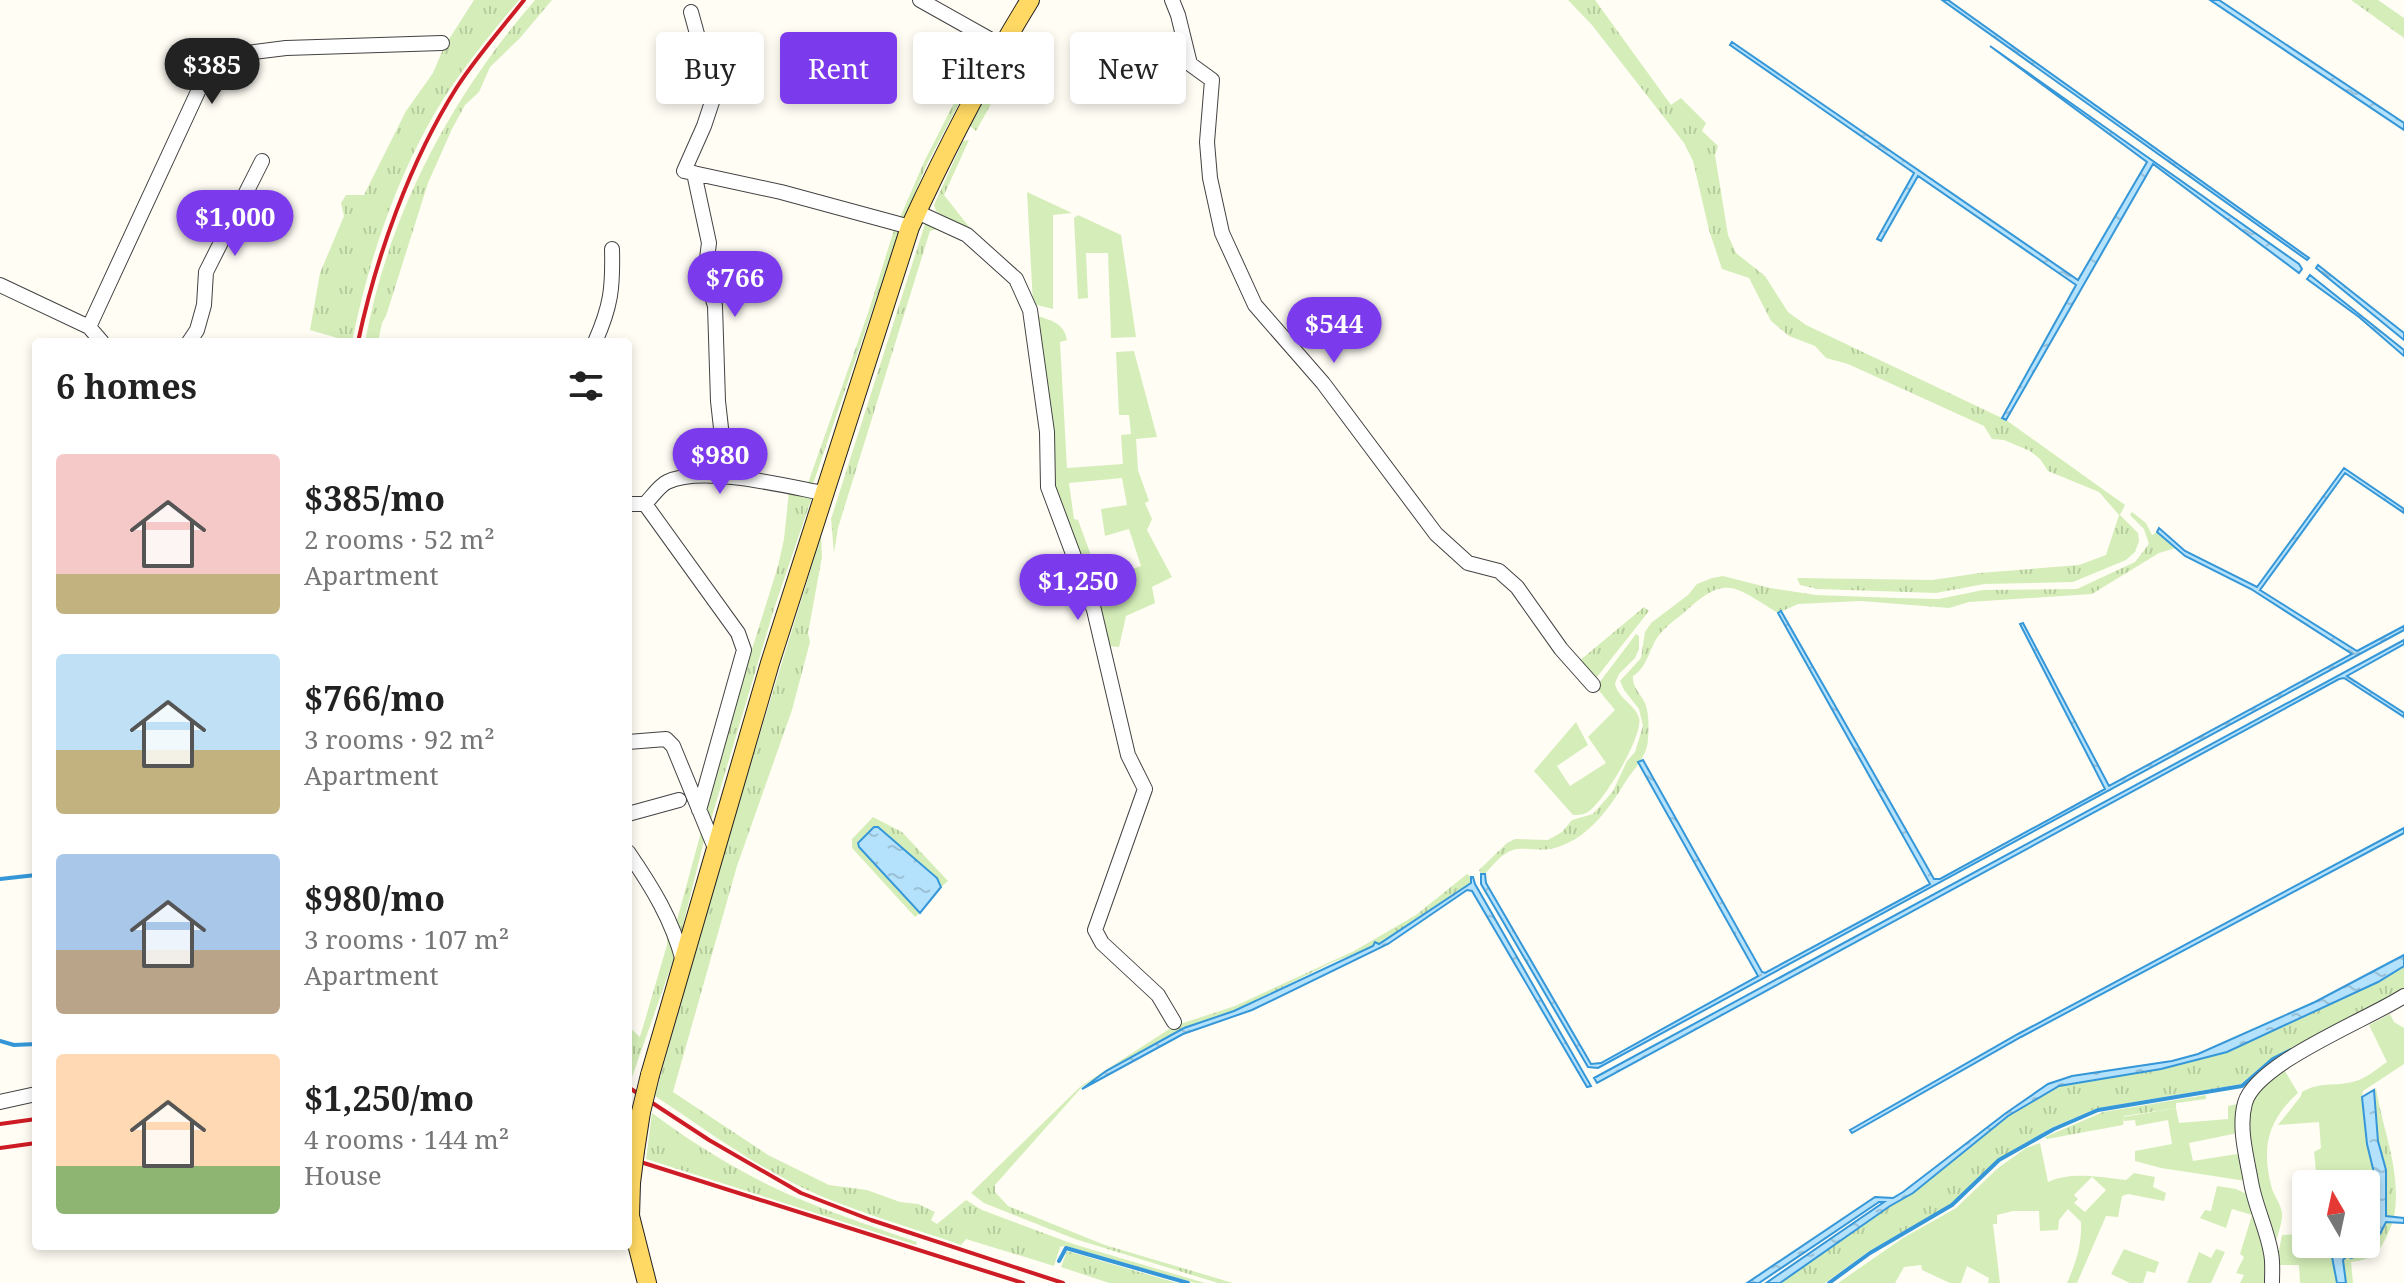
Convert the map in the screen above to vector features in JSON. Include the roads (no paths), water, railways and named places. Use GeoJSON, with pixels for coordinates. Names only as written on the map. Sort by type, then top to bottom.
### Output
{"type":"FeatureCollection","features":[{"type":"Feature","properties":{"kind":"main road"},"geometry":{"type":"LineString","coordinates":[[1011,32],[1030,0]]}},
{"type":"Feature","properties":{"kind":"main road"},"geometry":{"type":"LineString","coordinates":[[632,1160],[633,1137],[715,848],[823,493],[914,220],[973,104]]}},
{"type":"Feature","properties":{"kind":"main road"},"geometry":{"type":"LineString","coordinates":[[632,1224],[647,1283]]}},
{"type":"Feature","properties":{"kind":"street"},"geometry":{"type":"LineString","coordinates":[[1172,0],[1190,64],[1212,80],[1207,142],[1210,178],[1222,233],[1255,305],[1323,383],[1436,534],[1468,563],[1499,571],[1517,587],[1561,649],[1593,685]]}},
{"type":"Feature","properties":{"kind":"street"},"geometry":{"type":"LineString","coordinates":[[919,1],[976,32]]}},
{"type":"Feature","properties":{"kind":"street"},"geometry":{"type":"LineString","coordinates":[[691,12],[714,96],[684,171],[914,220],[967,235],[1016,279],[1030,310],[1047,432],[1048,487],[1094,610],[1128,755],[1145,789],[1095,930],[1102,943],[1158,995],[1174,1022]]}},
{"type":"Feature","properties":{"kind":"street"},"geometry":{"type":"LineString","coordinates":[[89,327],[214,57],[286,48],[442,43]]}},
{"type":"Feature","properties":{"kind":"street"},"geometry":{"type":"LineString","coordinates":[[192,338],[204,305],[206,272],[262,161]]}},
{"type":"Feature","properties":{"kind":"street"},"geometry":{"type":"LineString","coordinates":[[694,173],[709,243],[705,274],[715,306],[722,437],[734,477]]}},
{"type":"Feature","properties":{"kind":"street"},"geometry":{"type":"LineString","coordinates":[[597,338],[613,289],[612,249]]}},
{"type":"Feature","properties":{"kind":"street"},"geometry":{"type":"LineString","coordinates":[[0,285],[89,327],[99,338]]}},
{"type":"Feature","properties":{"kind":"street"},"geometry":{"type":"LineString","coordinates":[[632,504],[645,504],[667,482],[691,477],[734,477],[823,493]]}},
{"type":"Feature","properties":{"kind":"street"},"geometry":{"type":"LineString","coordinates":[[645,504],[738,633],[744,650],[699,810]]}},
{"type":"Feature","properties":{"kind":"street"},"geometry":{"type":"LineString","coordinates":[[632,742],[666,739],[673,746],[715,848]]}},
{"type":"Feature","properties":{"kind":"street"},"geometry":{"type":"LineString","coordinates":[[632,813],[679,800]]}},
{"type":"Feature","properties":{"kind":"street"},"geometry":{"type":"LineString","coordinates":[[632,858],[669,918],[683,961]]}},
{"type":"Feature","properties":{"kind":"street"},"geometry":{"type":"LineString","coordinates":[[2272,1283],[2271,1253],[2252,1190],[2245,1148],[2245,1102],[2252,1088],[2283,1062],[2404,996]]}},
{"type":"Feature","properties":{"kind":"street"},"geometry":{"type":"LineString","coordinates":[[0,1102],[32,1095]]}},
{"type":"Feature","properties":{"kind":"water"},"geometry":{"type":"Polygon","coordinates":[[[1942,0],[1948,0],[2309,258],[2307,260],[1942,0]]]}},
{"type":"Feature","properties":{"kind":"water"},"geometry":{"type":"Polygon","coordinates":[[[2210,0],[2219,0],[2404,123],[2404,130],[2210,0]]]}},
{"type":"Feature","properties":{"kind":"water"},"geometry":{"type":"Polygon","coordinates":[[[1732,42],[2078,280],[2147,162],[1990,46],[2302,269],[2299,273],[2153,164],[2006,420],[2002,418],[2076,285],[1918,176],[1881,241],[1877,239],[1914,173],[1730,45],[1732,42]]]}},
{"type":"Feature","properties":{"kind":"water"},"geometry":{"type":"Polygon","coordinates":[[[2318,265],[2404,333],[2404,340],[2316,268],[2318,265]]]}},
{"type":"Feature","properties":{"kind":"water"},"geometry":{"type":"Polygon","coordinates":[[[2310,275],[2404,350],[2404,356],[2359,317],[2307,279],[2310,275]]]}},
{"type":"Feature","properties":{"kind":"water"},"geometry":{"type":"Polygon","coordinates":[[[2344,468],[2404,509],[2404,513],[2345,473],[2260,590],[2357,651],[2404,626],[2404,630],[1598,1068],[1588,1067],[1481,884],[1481,874],[1485,874],[1486,883],[1591,1064],[1601,1063],[1758,976],[1638,762],[1643,760],[1762,972],[1930,884],[1778,613],[1781,611],[1934,879],[1940,879],[2105,789],[2020,624],[2023,623],[2109,786],[2352,654],[2251,589],[2185,556],[2157,532],[2159,528],[2185,551],[2257,587],[2344,468]]]}},
{"type":"Feature","properties":{"kind":"water"},"geometry":{"type":"Polygon","coordinates":[[[2404,640],[2404,644],[2347,676],[2404,713],[2404,717],[2344,678],[2339,679],[1597,1083],[1594,1078],[2404,640]]]}},
{"type":"Feature","properties":{"kind":"water"},"geometry":{"type":"Polygon","coordinates":[[[874,827],[878,827],[937,878],[941,887],[920,913],[859,847],[858,843],[874,827]]]}},
{"type":"Feature","properties":{"kind":"water"},"geometry":{"type":"Polygon","coordinates":[[[2404,828],[2404,833],[2021,1037],[1852,1133],[1850,1130],[2018,1034],[2404,828]]]}},
{"type":"Feature","properties":{"kind":"water"},"geometry":{"type":"Polygon","coordinates":[[[1471,877],[1591,1086],[1587,1087],[1472,891],[1467,890],[1388,944],[1252,1010],[1183,1034],[1082,1089],[1106,1071],[1184,1028],[1234,1011],[1373,946],[1375,942],[1379,944],[1471,883],[1471,877]]]}},
{"type":"Feature","properties":{"kind":"water"},"geometry":{"type":"Polygon","coordinates":[[[2404,955],[2404,966],[2378,982],[2227,1052],[2161,1069],[2059,1086],[2008,1116],[1913,1193],[1780,1283],[1766,1283],[1884,1202],[1879,1202],[1759,1283],[1747,1283],[1875,1197],[1893,1198],[1903,1192],[2048,1084],[2072,1076],[2172,1061],[2198,1054],[2315,1002],[2404,955]]]}},
{"type":"Feature","properties":{"kind":"water"},"geometry":{"type":"Polygon","coordinates":[[[2374,1090],[2378,1141],[2386,1170],[2386,1216],[2404,1218],[2404,1223],[2386,1222],[2380,1234],[2380,1170],[2373,1170],[2362,1097],[2374,1090]]]}},
{"type":"Feature","properties":{"kind":"water"},"geometry":{"type":"Polygon","coordinates":[[[2332,1258],[2345,1258],[2346,1283],[2337,1283],[2332,1258]]]}},
{"type":"Feature","properties":{"kind":"waterway"},"geometry":{"type":"LineString","coordinates":[[0,879],[32,875]]}},
{"type":"Feature","properties":{"kind":"waterway"},"geometry":{"type":"LineString","coordinates":[[0,1041],[14,1045],[32,1044]]}},
{"type":"Feature","properties":{"kind":"waterway"},"geometry":{"type":"LineString","coordinates":[[1829,1283],[1870,1253],[1952,1205],[1999,1160],[2054,1129],[2098,1110],[2242,1086],[2273,1059],[2291,1050]]}},
{"type":"Feature","properties":{"kind":"waterway"},"geometry":{"type":"LineString","coordinates":[[1059,1261],[1066,1248],[1188,1283]]}},
{"type":"Feature","properties":{"kind":"railway"},"geometry":{"type":"LineString","coordinates":[[359,338],[385,243],[424,146],[465,76],[524,0]]}},
{"type":"Feature","properties":{"kind":"railway"},"geometry":{"type":"LineString","coordinates":[[632,1090],[709,1140],[801,1193],[871,1220],[1063,1283]]}},
{"type":"Feature","properties":{"kind":"railway"},"geometry":{"type":"LineString","coordinates":[[0,1124],[32,1120]]}},
{"type":"Feature","properties":{"kind":"railway"},"geometry":{"type":"LineString","coordinates":[[0,1148],[32,1144]]}},
{"type":"Feature","properties":{"kind":"railway"},"geometry":{"type":"LineString","coordinates":[[632,1159],[1023,1283]]}}]}
